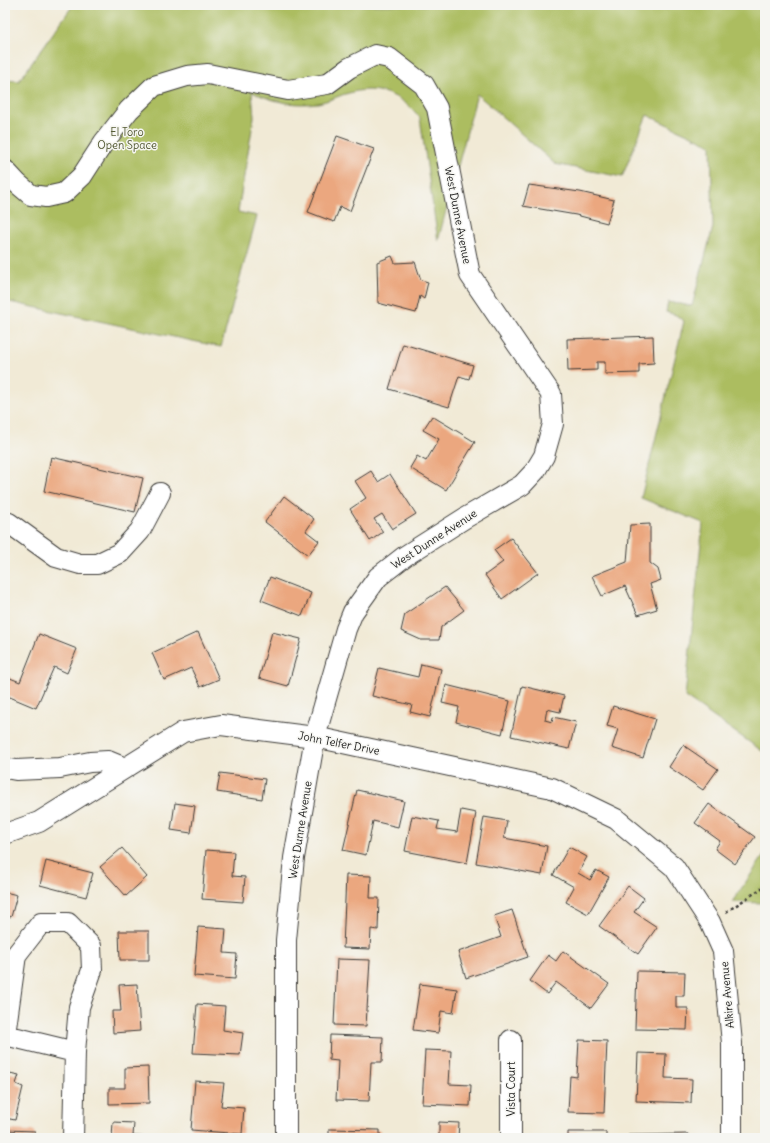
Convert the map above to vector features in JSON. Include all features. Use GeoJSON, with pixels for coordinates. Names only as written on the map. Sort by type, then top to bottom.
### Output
{"type":"FeatureCollection","features":[{"type":"Feature","properties":{"kind":"street","name":"West Dunne Avenue"},"geometry":{"type":"LineString","coordinates":[[5,170],[31,195],[46,197],[64,193],[82,176],[104,142],[129,110],[149,90],[154,86],[187,76],[208,74],[288,90],[327,84],[349,68],[375,55],[389,58],[424,85],[437,108],[470,275],[551,394],[553,424],[544,456],[522,485],[465,518],[405,556],[378,577],[352,612],[315,737],[294,858],[286,940],[286,1138]]}},
{"type":"Feature","properties":{"kind":"street"},"geometry":{"type":"LineString","coordinates":[[5,522],[15,527],[56,557],[80,564],[98,564],[120,554],[140,531],[160,493]]}},
{"type":"Feature","properties":{"kind":"street","name":"John Telfer Drive"},"geometry":{"type":"LineString","coordinates":[[5,834],[39,822],[183,732],[221,725],[315,737],[552,788],[616,819],[674,867]]}},
{"type":"Feature","properties":{"kind":"street"},"geometry":{"type":"LineString","coordinates":[[5,768],[16,770],[60,768],[90,762],[108,761],[125,768]]}},
{"type":"Feature","properties":{"kind":"street","name":"Alkire Avenue"},"geometry":{"type":"LineString","coordinates":[[674,867],[710,922],[723,951],[732,1043],[732,1138]]}},
{"type":"Feature","properties":{"kind":"street"},"geometry":{"type":"LineString","coordinates":[[73,1138],[75,1052],[79,1007],[92,970],[91,946],[68,923],[41,923],[16,956],[5,1035],[75,1052]]}},
{"type":"Feature","properties":{"kind":"street","name":"Vista Court"},"geometry":{"type":"LineString","coordinates":[[511,1040],[511,1138]]}},
{"type":"Feature","properties":{"kind":"path"},"geometry":{"type":"LineString","coordinates":[[710,922],[765,886]]}},
{"type":"Feature","properties":{"kind":"green space","name":"El Toro Open Space"},"geometry":{"type":"Polygon","coordinates":[[[73,5],[765,5],[765,753],[685,697],[703,523],[641,498],[684,321],[676,315],[666,312],[668,302],[692,306],[713,227],[711,145],[647,115],[622,177],[555,164],[477,94],[438,241],[420,118],[407,105],[391,95],[373,90],[363,90],[349,93],[327,101],[309,104],[276,101],[252,92],[254,117],[238,212],[257,216],[221,347],[5,301],[5,80],[19,81],[73,5]]]}},
{"type":"Feature","properties":{"kind":"green space"},"geometry":{"type":"Polygon","coordinates":[[[765,854],[765,903],[732,902],[765,854]]]}},
{"type":"Feature","properties":{"kind":"building"},"geometry":{"type":"Polygon","coordinates":[[[337,136],[374,149],[350,211],[340,207],[334,222],[308,212],[337,136]]]}},
{"type":"Feature","properties":{"kind":"building"},"geometry":{"type":"Polygon","coordinates":[[[529,185],[580,192],[614,200],[607,223],[576,215],[523,206],[529,185]]]}},
{"type":"Feature","properties":{"kind":"building"},"geometry":{"type":"Polygon","coordinates":[[[392,256],[395,263],[415,262],[421,280],[428,282],[424,299],[420,296],[416,313],[378,303],[377,262],[392,256]]]}},
{"type":"Feature","properties":{"kind":"building"},"geometry":{"type":"Polygon","coordinates":[[[653,336],[654,363],[639,364],[639,373],[605,374],[605,362],[597,362],[597,370],[568,371],[567,339],[653,336]]]}},
{"type":"Feature","properties":{"kind":"building"},"geometry":{"type":"Polygon","coordinates":[[[403,344],[473,365],[469,379],[459,376],[449,407],[389,389],[403,344]]]}},
{"type":"Feature","properties":{"kind":"building"},"geometry":{"type":"Polygon","coordinates":[[[432,416],[475,442],[446,490],[410,468],[417,456],[426,461],[439,439],[423,430],[432,416]]]}},
{"type":"Feature","properties":{"kind":"building"},"geometry":{"type":"Polygon","coordinates":[[[51,457],[143,478],[135,512],[44,491],[51,457]]]}},
{"type":"Feature","properties":{"kind":"building"},"geometry":{"type":"Polygon","coordinates":[[[371,471],[378,482],[390,474],[416,514],[392,529],[382,514],[374,519],[383,532],[370,541],[350,509],[366,498],[355,481],[371,471]]]}},
{"type":"Feature","properties":{"kind":"building"},"geometry":{"type":"Polygon","coordinates":[[[284,496],[314,519],[306,531],[319,541],[308,555],[265,522],[284,496]]]}},
{"type":"Feature","properties":{"kind":"building"},"geometry":{"type":"Polygon","coordinates":[[[650,524],[650,563],[658,569],[661,580],[650,584],[657,609],[638,615],[625,586],[602,596],[592,576],[627,562],[630,525],[650,524]]]}},
{"type":"Feature","properties":{"kind":"building"},"geometry":{"type":"Polygon","coordinates":[[[511,538],[538,573],[502,599],[485,575],[503,562],[494,550],[511,538]]]}},
{"type":"Feature","properties":{"kind":"building"},"geometry":{"type":"Polygon","coordinates":[[[270,577],[311,593],[302,616],[261,600],[270,577]]]}},
{"type":"Feature","properties":{"kind":"building"},"geometry":{"type":"Polygon","coordinates":[[[445,587],[464,610],[441,627],[439,640],[421,640],[401,631],[405,614],[445,587]]]}},
{"type":"Feature","properties":{"kind":"building"},"geometry":{"type":"Polygon","coordinates":[[[198,632],[219,679],[200,687],[191,668],[164,680],[152,653],[198,632]]]}},
{"type":"Feature","properties":{"kind":"building"},"geometry":{"type":"Polygon","coordinates":[[[272,632],[301,639],[288,686],[259,678],[272,632]]]}},
{"type":"Feature","properties":{"kind":"building"},"geometry":{"type":"Polygon","coordinates":[[[39,634],[77,649],[67,673],[54,667],[36,708],[5,695],[5,676],[20,682],[39,634]]]}},
{"type":"Feature","properties":{"kind":"building"},"geometry":{"type":"Polygon","coordinates":[[[421,664],[441,669],[430,717],[410,712],[412,705],[372,696],[379,668],[418,677],[421,664]]]}},
{"type":"Feature","properties":{"kind":"building"},"geometry":{"type":"Polygon","coordinates":[[[446,685],[510,701],[502,734],[456,722],[459,707],[442,703],[446,685]]]}},
{"type":"Feature","properties":{"kind":"building"},"geometry":{"type":"Polygon","coordinates":[[[522,686],[564,696],[560,712],[547,709],[545,720],[552,722],[553,717],[576,722],[569,749],[511,736],[522,686]]]}},
{"type":"Feature","properties":{"kind":"building"},"geometry":{"type":"Polygon","coordinates":[[[613,706],[655,719],[643,758],[612,748],[618,729],[607,726],[613,706]]]}},
{"type":"Feature","properties":{"kind":"building"},"geometry":{"type":"Polygon","coordinates":[[[683,745],[718,769],[703,790],[669,767],[683,745]]]}},
{"type":"Feature","properties":{"kind":"building"},"geometry":{"type":"Polygon","coordinates":[[[220,773],[265,779],[262,799],[217,792],[220,773]]]}},
{"type":"Feature","properties":{"kind":"building"},"geometry":{"type":"Polygon","coordinates":[[[357,790],[404,801],[398,827],[373,821],[366,855],[343,850],[357,790]]]}},
{"type":"Feature","properties":{"kind":"building"},"geometry":{"type":"Polygon","coordinates":[[[175,803],[195,806],[191,833],[171,830],[175,803]]]}},
{"type":"Feature","properties":{"kind":"building"},"geometry":{"type":"Polygon","coordinates":[[[709,804],[755,837],[735,864],[715,849],[720,841],[695,823],[709,804]]]}},
{"type":"Feature","properties":{"kind":"building"},"geometry":{"type":"Polygon","coordinates":[[[461,810],[476,813],[467,863],[405,851],[412,816],[439,821],[437,829],[457,832],[461,810]]]}},
{"type":"Feature","properties":{"kind":"building"},"geometry":{"type":"Polygon","coordinates":[[[484,817],[507,821],[504,838],[547,846],[542,875],[476,863],[484,817]]]}},
{"type":"Feature","properties":{"kind":"building"},"geometry":{"type":"Polygon","coordinates":[[[569,847],[587,857],[578,873],[590,880],[596,870],[609,877],[588,914],[566,902],[574,887],[553,875],[569,847]]]}},
{"type":"Feature","properties":{"kind":"building"},"geometry":{"type":"Polygon","coordinates":[[[122,848],[147,877],[126,896],[100,867],[122,848]]]}},
{"type":"Feature","properties":{"kind":"building"},"geometry":{"type":"Polygon","coordinates":[[[206,850],[234,852],[232,876],[245,877],[243,902],[202,899],[206,850]]]}},
{"type":"Feature","properties":{"kind":"building"},"geometry":{"type":"Polygon","coordinates":[[[46,861],[93,873],[86,897],[40,885],[46,861]]]}},
{"type":"Feature","properties":{"kind":"building"},"geometry":{"type":"Polygon","coordinates":[[[346,875],[371,876],[370,898],[379,898],[378,930],[371,929],[370,949],[343,948],[346,875]]]}},
{"type":"Feature","properties":{"kind":"building"},"geometry":{"type":"Polygon","coordinates":[[[628,886],[644,898],[634,912],[657,927],[638,954],[599,926],[628,886]]]}},
{"type":"Feature","properties":{"kind":"building"},"geometry":{"type":"Polygon","coordinates":[[[5,892],[17,895],[11,917],[5,915],[5,892]]]}},
{"type":"Feature","properties":{"kind":"building"},"geometry":{"type":"Polygon","coordinates":[[[512,910],[528,957],[466,978],[458,952],[501,937],[494,916],[512,910]]]}},
{"type":"Feature","properties":{"kind":"building"},"geometry":{"type":"Polygon","coordinates":[[[763,917],[765,917],[765,937],[762,937],[763,917]]]}},
{"type":"Feature","properties":{"kind":"building"},"geometry":{"type":"Polygon","coordinates":[[[198,927],[226,929],[224,953],[237,954],[235,979],[194,976],[198,927]]]}},
{"type":"Feature","properties":{"kind":"building"},"geometry":{"type":"Polygon","coordinates":[[[119,931],[149,931],[149,960],[120,960],[119,931]]]}},
{"type":"Feature","properties":{"kind":"building"},"geometry":{"type":"Polygon","coordinates":[[[563,951],[609,984],[591,1008],[556,982],[547,994],[530,981],[548,955],[556,961],[563,951]]]}},
{"type":"Feature","properties":{"kind":"building"},"geometry":{"type":"Polygon","coordinates":[[[337,959],[370,960],[366,1026],[334,1025],[337,959]]]}},
{"type":"Feature","properties":{"kind":"building"},"geometry":{"type":"Polygon","coordinates":[[[637,971],[685,972],[684,996],[676,996],[676,1008],[688,1008],[687,1030],[635,1029],[637,971]]]}},
{"type":"Feature","properties":{"kind":"building"},"geometry":{"type":"Polygon","coordinates":[[[137,984],[140,1031],[113,1033],[112,1011],[121,1011],[119,985],[137,984]]]}},
{"type":"Feature","properties":{"kind":"building"},"geometry":{"type":"Polygon","coordinates":[[[420,984],[457,989],[453,1013],[441,1011],[438,1033],[413,1030],[420,984]]]}},
{"type":"Feature","properties":{"kind":"building"},"geometry":{"type":"Polygon","coordinates":[[[197,1004],[225,1006],[223,1030],[243,1033],[240,1055],[193,1053],[197,1004]]]}},
{"type":"Feature","properties":{"kind":"building"},"geometry":{"type":"Polygon","coordinates":[[[330,1035],[383,1037],[382,1062],[371,1062],[369,1101],[336,1100],[338,1061],[329,1060],[330,1035]]]}},
{"type":"Feature","properties":{"kind":"building"},"geometry":{"type":"Polygon","coordinates":[[[579,1040],[607,1041],[604,1113],[568,1112],[570,1076],[577,1077],[579,1040]]]}},
{"type":"Feature","properties":{"kind":"building"},"geometry":{"type":"Polygon","coordinates":[[[425,1050],[451,1051],[449,1084],[471,1085],[470,1106],[422,1104],[425,1050]]]}},
{"type":"Feature","properties":{"kind":"building"},"geometry":{"type":"Polygon","coordinates":[[[638,1053],[666,1054],[665,1078],[692,1079],[691,1103],[636,1101],[638,1053]]]}},
{"type":"Feature","properties":{"kind":"building"},"geometry":{"type":"Polygon","coordinates":[[[148,1067],[149,1103],[109,1104],[109,1088],[125,1088],[125,1068],[148,1067]]]}},
{"type":"Feature","properties":{"kind":"building"},"geometry":{"type":"Polygon","coordinates":[[[5,1072],[19,1075],[16,1084],[23,1087],[15,1120],[5,1118],[5,1072]]]}},
{"type":"Feature","properties":{"kind":"building"},"geometry":{"type":"Polygon","coordinates":[[[195,1081],[224,1083],[221,1106],[244,1108],[242,1134],[191,1130],[195,1081]]]}},
{"type":"Feature","properties":{"kind":"building"},"geometry":{"type":"Polygon","coordinates":[[[113,1122],[134,1123],[133,1136],[154,1138],[112,1138],[113,1122]]]}},
{"type":"Feature","properties":{"kind":"building"},"geometry":{"type":"Polygon","coordinates":[[[439,1122],[459,1123],[458,1138],[439,1138],[439,1122]]]}},
{"type":"Feature","properties":{"kind":"building"},"geometry":{"type":"Polygon","coordinates":[[[329,1129],[380,1130],[380,1138],[329,1138],[329,1129]]]}},
{"type":"Feature","properties":{"kind":"building"},"geometry":{"type":"Polygon","coordinates":[[[5,1130],[35,1131],[35,1138],[5,1138],[5,1130]]]}},
{"type":"Feature","properties":{"kind":"building"},"geometry":{"type":"Polygon","coordinates":[[[568,1132],[606,1132],[606,1138],[568,1138],[568,1132]]]}},
{"type":"Feature","properties":{"kind":"building"},"geometry":{"type":"Polygon","coordinates":[[[688,1134],[688,1138],[628,1138],[628,1135],[688,1134]]]}}]}
